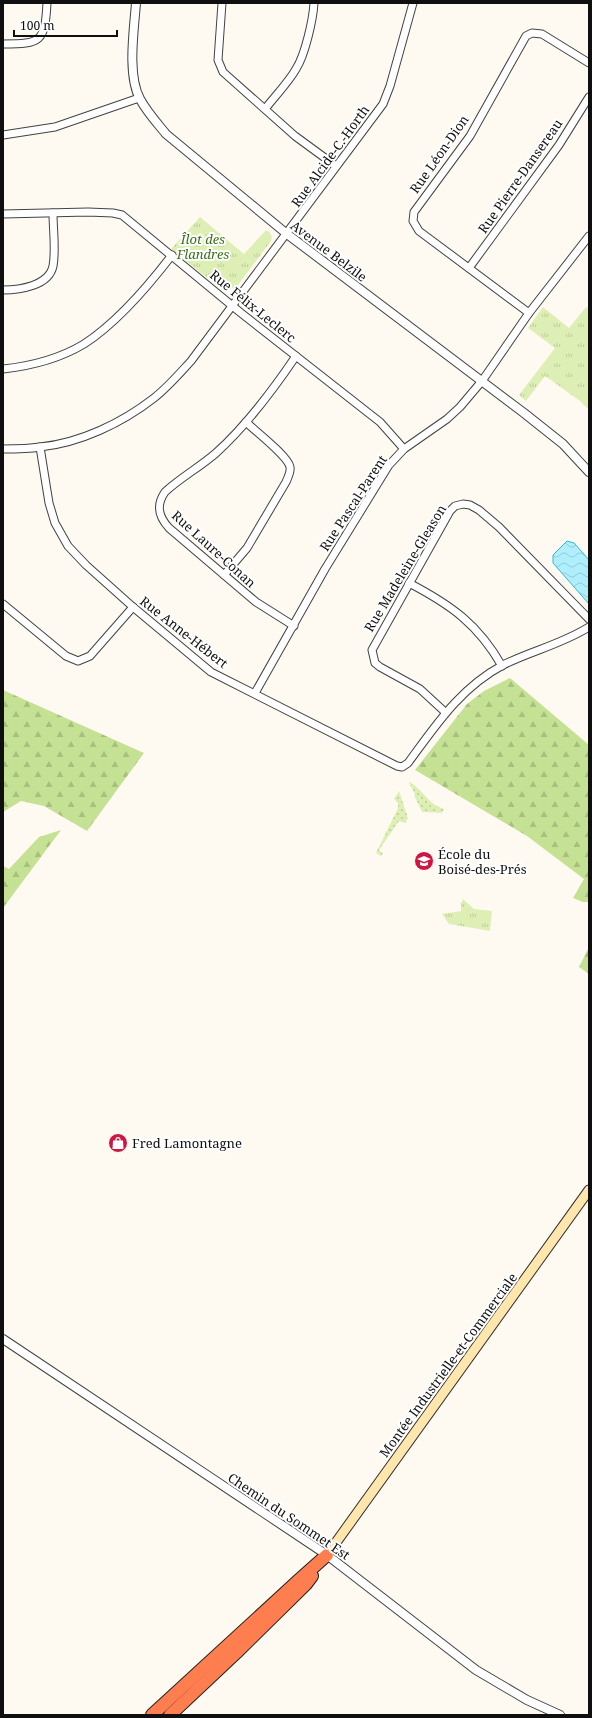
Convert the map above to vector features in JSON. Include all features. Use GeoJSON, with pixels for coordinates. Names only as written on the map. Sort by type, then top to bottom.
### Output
{"type":"FeatureCollection","features":[{"type":"Feature","properties":{"kind":"highway"},"geometry":{"type":"LineString","coordinates":[[152,1715],[327,1555]]}},
{"type":"Feature","properties":{"kind":"highway"},"geometry":{"type":"LineString","coordinates":[[170,1715],[306,1584],[327,1555]]}},
{"type":"Feature","properties":{"kind":"main road","name":"Montée Industrielle-et-Commerciale"},"geometry":{"type":"LineString","coordinates":[[327,1555],[589,1190]]}},
{"type":"Feature","properties":{"kind":"street"},"geometry":{"type":"LineString","coordinates":[[3,44],[25,44],[34,42],[41,35],[46,26],[47,3]]}},
{"type":"Feature","properties":{"kind":"street","name":"Avenue Belzile"},"geometry":{"type":"LineString","coordinates":[[136,3],[133,54],[134,76],[139,98],[151,116],[166,134],[287,234],[563,444],[589,472]]}},
{"type":"Feature","properties":{"kind":"street"},"geometry":{"type":"LineString","coordinates":[[222,3],[218,60],[228,77],[295,136],[336,166]]}},
{"type":"Feature","properties":{"kind":"street"},"geometry":{"type":"LineString","coordinates":[[265,109],[299,64],[313,17],[314,3]]}},
{"type":"Feature","properties":{"kind":"street","name":"Rue Alcide-C.-Horth"},"geometry":{"type":"LineString","coordinates":[[3,449],[40,448],[63,443],[95,432],[125,417],[153,398],[171,383],[191,361],[233,306],[383,104],[390,86],[413,3]]}},
{"type":"Feature","properties":{"kind":"street","name":"Rue Léon-Dion"},"geometry":{"type":"LineString","coordinates":[[529,313],[419,231],[414,221],[415,210],[470,136],[526,36],[532,33],[542,34],[589,63]]}},
{"type":"Feature","properties":{"kind":"street","name":"Rue Pierre-Dansereau"},"geometry":{"type":"LineString","coordinates":[[469,268],[559,145],[589,97]]}},
{"type":"Feature","properties":{"kind":"street"},"geometry":{"type":"LineString","coordinates":[[3,135],[55,127],[139,98]]}},
{"type":"Feature","properties":{"kind":"street","name":"Rue Félix-Leclerc"},"geometry":{"type":"LineString","coordinates":[[3,214],[100,212],[122,215],[233,306],[380,422],[404,449]]}},
{"type":"Feature","properties":{"kind":"street"},"geometry":{"type":"LineString","coordinates":[[3,290],[31,286],[44,280],[53,268],[53,213]]}},
{"type":"Feature","properties":{"kind":"street","name":"Rue Pascal-Parent"},"geometry":{"type":"LineString","coordinates":[[255,693],[354,522],[389,465],[404,449],[455,413],[482,381],[529,313],[589,236]]}},
{"type":"Feature","properties":{"kind":"street"},"geometry":{"type":"LineString","coordinates":[[3,369],[37,364],[59,356],[84,344],[121,313],[172,255]]}},
{"type":"Feature","properties":{"kind":"street","name":"Rue Laure-Conan"},"geometry":{"type":"LineString","coordinates":[[294,626],[260,606],[165,524],[160,515],[159,503],[165,492],[216,453],[246,422],[296,356]]}},
{"type":"Feature","properties":{"kind":"street"},"geometry":{"type":"LineString","coordinates":[[224,575],[247,548],[286,482],[290,472],[290,467],[286,458],[246,422]]}},
{"type":"Feature","properties":{"kind":"street","name":"Rue Anne-Hébert"},"geometry":{"type":"LineString","coordinates":[[40,448],[50,509],[63,539],[86,565],[211,672],[400,767],[408,763],[445,712]]}},
{"type":"Feature","properties":{"kind":"street","name":"Rue Madeleine-Gleason"},"geometry":{"type":"LineString","coordinates":[[445,712],[420,689],[375,663],[372,657],[372,650],[450,511],[455,506],[470,504],[495,523],[589,619]]}},
{"type":"Feature","properties":{"kind":"street"},"geometry":{"type":"LineString","coordinates":[[409,583],[462,615],[485,639],[502,666]]}},
{"type":"Feature","properties":{"kind":"street"},"geometry":{"type":"LineString","coordinates":[[3,604],[66,656],[78,661],[90,656],[134,607]]}},
{"type":"Feature","properties":{"kind":"street"},"geometry":{"type":"LineString","coordinates":[[445,712],[484,676],[502,666],[563,641],[589,627]]}},
{"type":"Feature","properties":{"kind":"street","name":"Chemin du Sommet Est"},"geometry":{"type":"LineString","coordinates":[[3,1339],[327,1555],[476,1670],[527,1700],[560,1715]]}},
{"type":"Feature","properties":{"kind":"green space","name":"Îlot des Flandres"},"geometry":{"type":"Polygon","coordinates":[[[200,217],[244,254],[266,230],[271,234],[271,241],[235,289],[224,287],[222,290],[171,249],[200,217]]]}},
{"type":"Feature","properties":{"kind":"green space"},"geometry":{"type":"Polygon","coordinates":[[[543,307],[569,328],[586,307],[589,309],[589,410],[580,401],[545,376],[526,401],[519,395],[555,348],[528,328],[543,307]]]}},
{"type":"Feature","properties":{"kind":"green space"},"geometry":{"type":"Polygon","coordinates":[[[510,678],[589,745],[589,902],[583,902],[573,898],[584,879],[527,836],[415,770],[467,704],[484,691],[510,678]]]}},
{"type":"Feature","properties":{"kind":"green space"},"geometry":{"type":"Polygon","coordinates":[[[3,690],[144,753],[87,831],[44,806],[21,801],[3,812],[3,690]]]}},
{"type":"Feature","properties":{"kind":"green space"},"geometry":{"type":"Polygon","coordinates":[[[410,782],[434,804],[444,809],[442,813],[422,812],[409,783],[410,782]]]}},
{"type":"Feature","properties":{"kind":"green space"},"geometry":{"type":"Polygon","coordinates":[[[399,791],[408,818],[405,823],[399,821],[379,850],[383,853],[381,856],[376,853],[398,808],[398,803],[394,799],[399,791]]]}},
{"type":"Feature","properties":{"kind":"green space"},"geometry":{"type":"Polygon","coordinates":[[[61,830],[3,908],[3,866],[9,869],[39,837],[61,830]]]}},
{"type":"Feature","properties":{"kind":"green space"},"geometry":{"type":"Polygon","coordinates":[[[463,899],[474,909],[492,911],[490,931],[449,924],[442,914],[461,911],[463,899]]]}},
{"type":"Feature","properties":{"kind":"green space"},"geometry":{"type":"Polygon","coordinates":[[[589,949],[589,974],[579,967],[589,949]]]}},
{"type":"Feature","properties":{"kind":"water"},"geometry":{"type":"Polygon","coordinates":[[[567,541],[574,543],[589,560],[589,604],[553,563],[553,555],[567,541]]]}},
{"type":"Feature","properties":{"kind":"place","name":"École du Boisé-des-Prés"},"geometry":{"type":"Point","coordinates":[424,861]}},
{"type":"Feature","properties":{"kind":"place","name":"Fred Lamontagne"},"geometry":{"type":"Point","coordinates":[118,1143]}}]}
